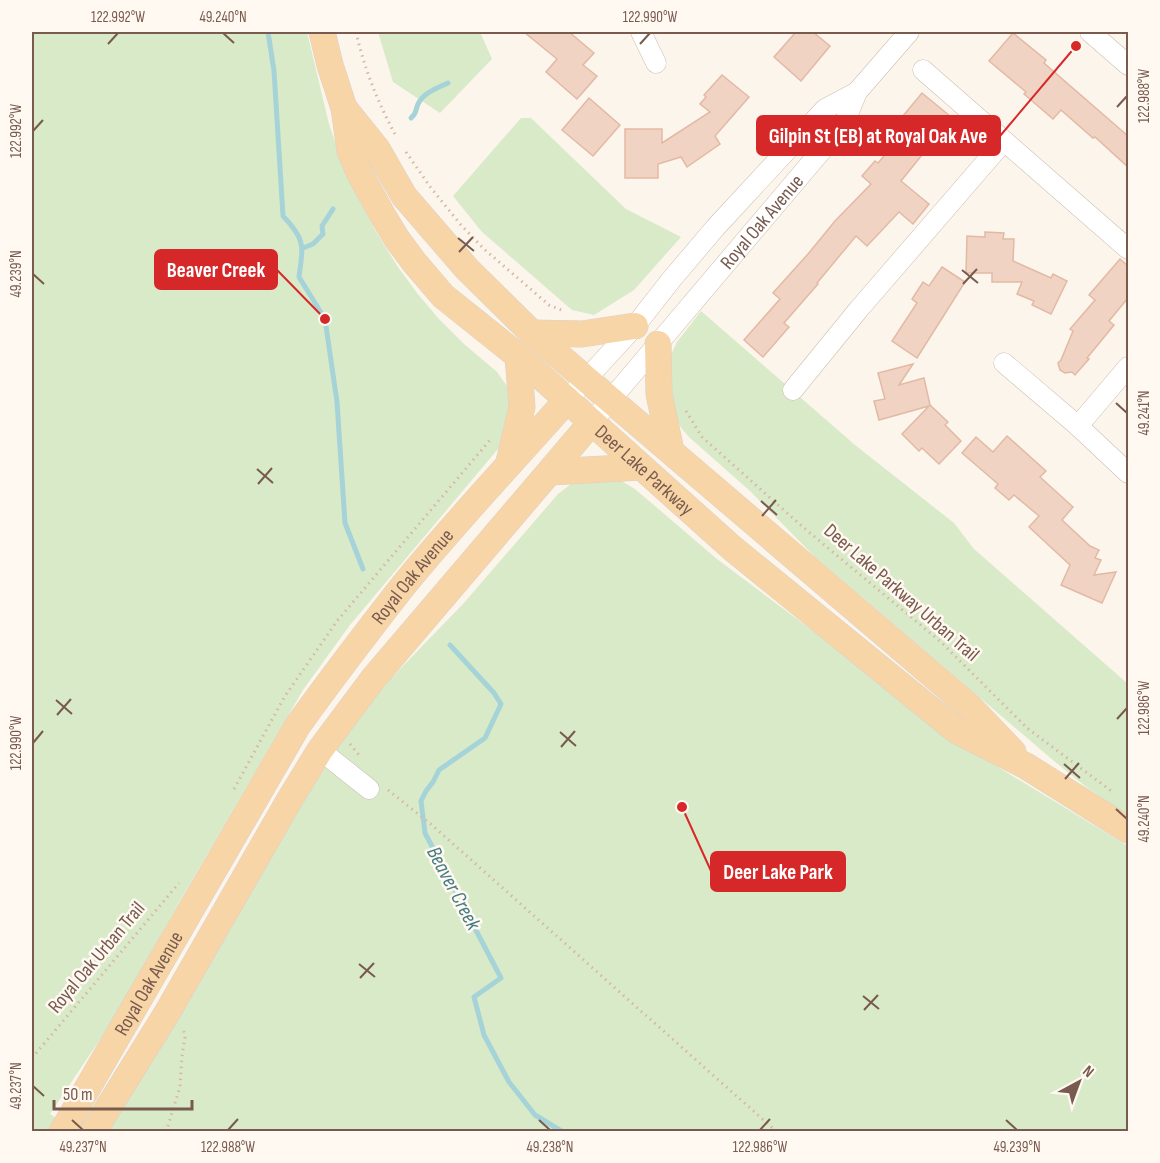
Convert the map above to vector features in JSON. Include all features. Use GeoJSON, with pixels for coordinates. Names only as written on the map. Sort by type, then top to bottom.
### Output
{"type":"FeatureCollection","features":[{"type":"Feature","properties":{"kind":"main road","name":"Deer Lake Parkway"},"geometry":{"type":"LineString","coordinates":[[322,32],[344,108],[350,151],[360,174],[397,239],[443,296],[518,356],[732,548],[957,731],[1026,766],[1128,830]]}},
{"type":"Feature","properties":{"kind":"main road","name":"Deer Lake Parkway"},"geometry":{"type":"LineString","coordinates":[[344,108],[377,148],[404,196],[467,269],[532,333],[970,707],[1026,766]]}},
{"type":"Feature","properties":{"kind":"main road"},"geometry":{"type":"LineString","coordinates":[[532,333],[582,334],[635,326]]}},
{"type":"Feature","properties":{"kind":"main road"},"geometry":{"type":"LineString","coordinates":[[658,344],[659,394],[670,451]]}},
{"type":"Feature","properties":{"kind":"main road"},"geometry":{"type":"LineString","coordinates":[[509,463],[522,407],[518,356]]}},
{"type":"Feature","properties":{"kind":"main road","name":"Royal Oak Avenue"},"geometry":{"type":"LineString","coordinates":[[64,1128],[298,725],[404,585],[509,463],[567,400]]}},
{"type":"Feature","properties":{"kind":"main road","name":"Royal Oak Avenue"},"geometry":{"type":"LineString","coordinates":[[93,1131],[167,1013],[320,750],[373,679],[591,423]]}},
{"type":"Feature","properties":{"kind":"main road"},"geometry":{"type":"LineString","coordinates":[[550,472],[641,467]]}},
{"type":"Feature","properties":{"kind":"street"},"geometry":{"type":"LineString","coordinates":[[641,32],[656,63]]}},
{"type":"Feature","properties":{"kind":"street","name":"Royal Oak Avenue"},"geometry":{"type":"LineString","coordinates":[[567,400],[635,326],[715,228],[825,109],[856,92],[909,32]]}},
{"type":"Feature","properties":{"kind":"street"},"geometry":{"type":"LineString","coordinates":[[1096,33],[1128,65]]}},
{"type":"Feature","properties":{"kind":"street"},"geometry":{"type":"LineString","coordinates":[[923,70],[1128,249]]}},
{"type":"Feature","properties":{"kind":"street","name":"Royal Oak Avenue"},"geometry":{"type":"LineString","coordinates":[[591,423],[844,124],[856,92]]}},
{"type":"Feature","properties":{"kind":"street"},"geometry":{"type":"LineString","coordinates":[[793,390],[1004,141]]}},
{"type":"Feature","properties":{"kind":"street"},"geometry":{"type":"LineString","coordinates":[[1004,363],[1078,426],[1128,473]]}},
{"type":"Feature","properties":{"kind":"street"},"geometry":{"type":"LineString","coordinates":[[1078,426],[1128,367]]}},
{"type":"Feature","properties":{"kind":"street"},"geometry":{"type":"LineString","coordinates":[[320,750],[369,789]]}},
{"type":"Feature","properties":{"kind":"path"},"geometry":{"type":"LineString","coordinates":[[356,32],[382,110],[398,139]]}},
{"type":"Feature","properties":{"kind":"path"},"geometry":{"type":"LineString","coordinates":[[404,149],[431,188],[484,249],[549,305],[570,314]]}},
{"type":"Feature","properties":{"kind":"path","name":"Deer Lake Parkway Urban Trail"},"geometry":{"type":"LineString","coordinates":[[684,408],[702,437],[804,528],[941,642],[1027,728],[1121,798]]}},
{"type":"Feature","properties":{"kind":"path"},"geometry":{"type":"LineString","coordinates":[[410,807],[777,1131]]}},
{"type":"Feature","properties":{"kind":"path","name":"Royal Oak Urban Trail"},"geometry":{"type":"LineString","coordinates":[[32,1058],[185,877]]}},
{"type":"Feature","properties":{"kind":"path"},"geometry":{"type":"LineString","coordinates":[[166,1131],[180,1087],[185,1037],[180,1020]]}},
{"type":"Feature","properties":{"kind":"green space"},"geometry":{"type":"Polygon","coordinates":[[[32,32],[307,32],[329,124],[342,162],[375,230],[417,293],[464,344],[497,372],[511,395],[503,443],[350,625],[303,690],[111,1023],[50,1114],[79,1132],[32,1131],[32,32]]]}},
{"type":"Feature","properties":{"kind":"green space"},"geometry":{"type":"Polygon","coordinates":[[[378,32],[480,32],[492,59],[440,113],[393,82],[378,32]]]}},
{"type":"Feature","properties":{"kind":"green space"},"geometry":{"type":"Polygon","coordinates":[[[521,118],[531,118],[626,209],[681,237],[634,290],[594,315],[572,310],[482,232],[453,196],[521,118]]]}},
{"type":"Feature","properties":{"kind":"green space"},"geometry":{"type":"Polygon","coordinates":[[[701,311],[855,445],[954,523],[974,549],[1128,684],[1128,816],[1054,761],[815,557],[750,491],[682,429],[670,402],[669,359],[677,342],[701,311]]]}},
{"type":"Feature","properties":{"kind":"green space"},"geometry":{"type":"Polygon","coordinates":[[[576,480],[620,480],[635,489],[717,559],[950,734],[993,764],[1128,846],[1128,1131],[108,1132],[312,783],[367,703],[463,604],[558,494],[576,480]]]}},
{"type":"Feature","properties":{"kind":"building"},"geometry":{"type":"Polygon","coordinates":[[[524,32],[569,32],[594,53],[583,65],[597,76],[577,99],[546,72],[557,59],[524,32]]]}},
{"type":"Feature","properties":{"kind":"building"},"geometry":{"type":"Polygon","coordinates":[[[796,32],[813,32],[830,46],[801,81],[774,57],[796,32]]]}},
{"type":"Feature","properties":{"kind":"building"},"geometry":{"type":"Polygon","coordinates":[[[1013,33],[1046,60],[1044,63],[1128,136],[1128,167],[1061,110],[1053,119],[1024,94],[1026,92],[989,61],[1013,33]]]}},
{"type":"Feature","properties":{"kind":"building"},"geometry":{"type":"Polygon","coordinates":[[[722,75],[749,97],[715,136],[720,144],[687,167],[681,157],[658,164],[658,178],[625,178],[625,129],[662,129],[662,143],[710,112],[700,104],[706,97],[704,95],[722,75]]]}},
{"type":"Feature","properties":{"kind":"building"},"geometry":{"type":"Polygon","coordinates":[[[922,93],[950,116],[901,181],[929,204],[913,224],[899,212],[867,246],[856,236],[784,323],[789,327],[763,357],[744,340],[780,299],[773,293],[835,221],[871,184],[862,176],[875,161],[878,163],[912,123],[903,116],[922,93]]]}},
{"type":"Feature","properties":{"kind":"building"},"geometry":{"type":"Polygon","coordinates":[[[589,98],[620,125],[593,156],[562,130],[589,98]]]}},
{"type":"Feature","properties":{"kind":"building"},"geometry":{"type":"Polygon","coordinates":[[[985,232],[1004,233],[1003,239],[1014,239],[1013,261],[1051,278],[1053,274],[1067,281],[1051,314],[1032,305],[1034,301],[1017,294],[1022,282],[992,282],[992,273],[966,273],[967,236],[985,237],[985,232]]]}},
{"type":"Feature","properties":{"kind":"building"},"geometry":{"type":"Polygon","coordinates":[[[1120,259],[1128,266],[1128,298],[1109,321],[1114,325],[1087,358],[1089,359],[1075,375],[1072,372],[1065,373],[1060,370],[1058,363],[1073,331],[1070,329],[1095,300],[1089,295],[1120,259]]]}},
{"type":"Feature","properties":{"kind":"building"},"geometry":{"type":"Polygon","coordinates":[[[942,267],[965,282],[917,358],[892,341],[917,303],[912,299],[923,282],[929,286],[942,267]]]}},
{"type":"Feature","properties":{"kind":"building"},"geometry":{"type":"Polygon","coordinates":[[[913,364],[899,385],[924,378],[930,405],[948,422],[945,425],[961,441],[939,464],[922,448],[919,451],[902,434],[929,406],[879,420],[874,401],[885,399],[878,373],[913,364]]]}},
{"type":"Feature","properties":{"kind":"building"},"geometry":{"type":"Polygon","coordinates":[[[1007,436],[1046,471],[1040,477],[1073,507],[1062,520],[1090,546],[1099,550],[1095,558],[1101,560],[1094,575],[1116,572],[1102,603],[1061,585],[1070,565],[1029,527],[1039,516],[1014,495],[1009,500],[995,488],[998,484],[962,453],[976,437],[993,452],[1007,436]]]}},
{"type":"Feature","properties":{"kind":"waterway","name":"Beaver Creek"},"geometry":{"type":"LineString","coordinates":[[268,32],[274,71],[283,216],[296,231],[301,244],[299,277],[325,319],[337,402],[345,523],[363,569]]}},
{"type":"Feature","properties":{"kind":"waterway"},"geometry":{"type":"LineString","coordinates":[[411,118],[423,97],[448,83]]}},
{"type":"Feature","properties":{"kind":"waterway"},"geometry":{"type":"LineString","coordinates":[[303,248],[313,244],[323,234],[322,226],[333,209]]}},
{"type":"Feature","properties":{"kind":"waterway","name":"Beaver Creek"},"geometry":{"type":"LineString","coordinates":[[450,645],[494,693],[501,704],[485,738],[439,770],[426,791],[421,801],[425,833],[501,978],[474,997],[484,1035],[509,1082],[535,1115],[563,1132]]}},
{"type":"Feature","properties":{"kind":"place","name":"Gilpin St (EB) at Royal Oak Ave"},"geometry":{"type":"Point","coordinates":[1076,46]}},
{"type":"Feature","properties":{"kind":"place","name":"Beaver Creek"},"geometry":{"type":"Point","coordinates":[325,319]}},
{"type":"Feature","properties":{"kind":"place","name":"Deer Lake Park"},"geometry":{"type":"Point","coordinates":[682,807]}}]}
